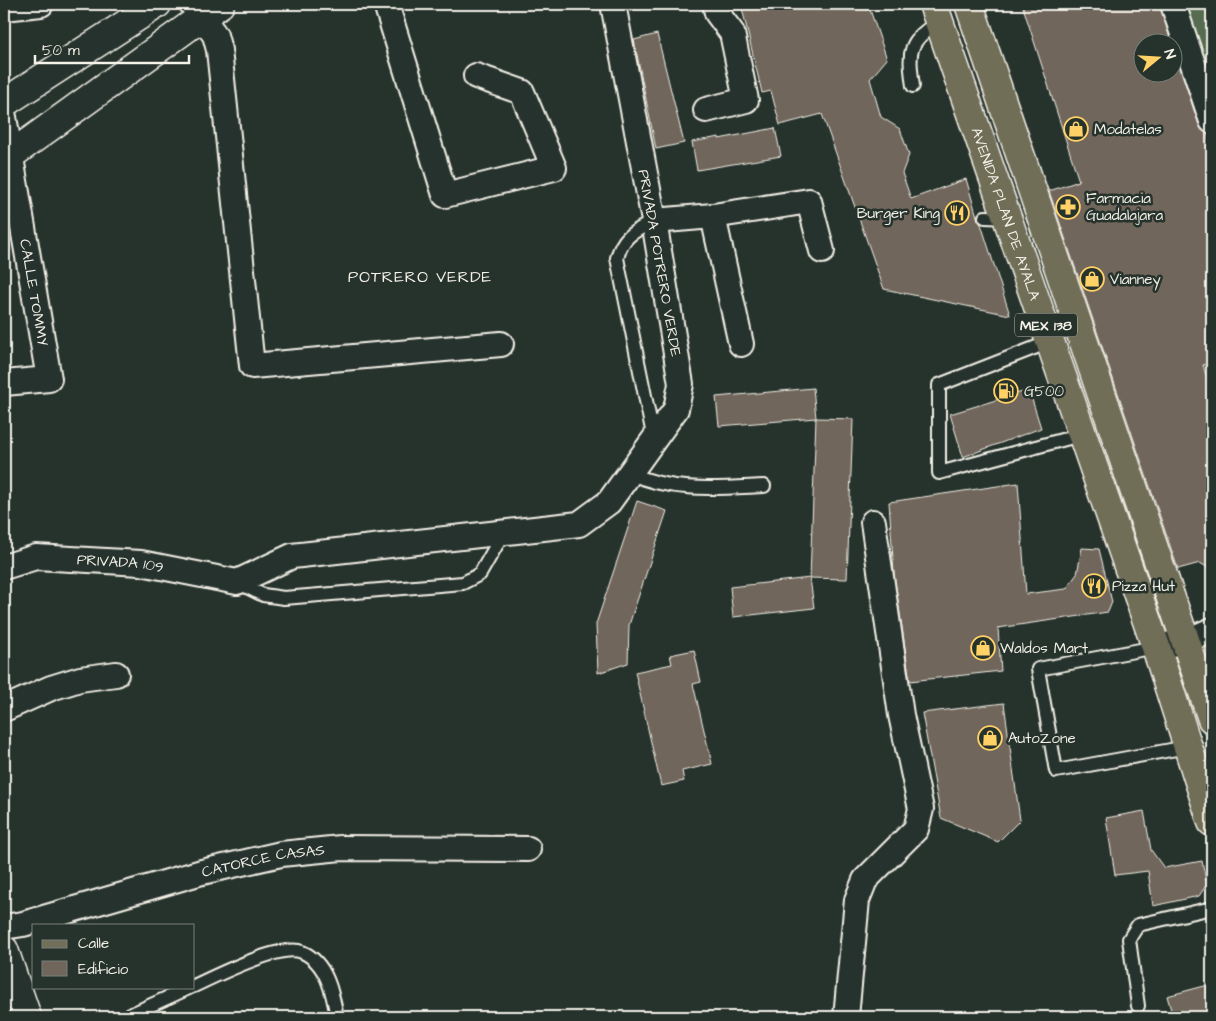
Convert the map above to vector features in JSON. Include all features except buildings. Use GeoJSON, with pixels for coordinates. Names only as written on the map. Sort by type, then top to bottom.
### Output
{"type":"FeatureCollection","features":[{"type":"Feature","properties":{"kind":"main road"},"geometry":{"type":"LineString","coordinates":[[4,102],[157,4]]}},
{"type":"Feature","properties":{"kind":"main road","name":"MEX 138"},"geometry":{"type":"LineString","coordinates":[[969,4],[1212,719]]}},
{"type":"Feature","properties":{"kind":"main road"},"geometry":{"type":"LineString","coordinates":[[7,158],[205,8]]}},
{"type":"Feature","properties":{"kind":"main road","name":"AVENIDA PLAN DE AYALA"},"geometry":{"type":"LineString","coordinates":[[932,8],[997,217],[1052,341],[1156,647],[1212,822]]}},
{"type":"Feature","properties":{"kind":"main road"},"geometry":{"type":"LineString","coordinates":[[4,950],[19,1014]]}},
{"type":"Feature","properties":{"kind":"street"},"geometry":{"type":"LineString","coordinates":[[4,8],[41,4]]}},
{"type":"Feature","properties":{"kind":"street"},"geometry":{"type":"LineString","coordinates":[[386,4],[445,196],[554,168],[522,92],[476,76]]}},
{"type":"Feature","properties":{"kind":"street","name":"PRIVADA POTRERO VERDE"},"geometry":{"type":"LineString","coordinates":[[237,582],[292,556],[579,524],[609,502],[676,409],[681,384],[654,221],[613,4]]}},
{"type":"Feature","properties":{"kind":"street"},"geometry":{"type":"LineString","coordinates":[[706,110],[746,100],[732,33],[717,13],[715,4]]}},
{"type":"Feature","properties":{"kind":"street"},"geometry":{"type":"LineString","coordinates":[[1173,4],[1212,120]]}},
{"type":"Feature","properties":{"kind":"street"},"geometry":{"type":"LineString","coordinates":[[205,8],[216,35],[219,50],[252,366],[501,344]]}},
{"type":"Feature","properties":{"kind":"street","name":"CALLE TOMMY"},"geometry":{"type":"LineString","coordinates":[[4,117],[7,158],[49,380],[4,384]]}},
{"type":"Feature","properties":{"kind":"street"},"geometry":{"type":"LineString","coordinates":[[654,221],[713,216],[809,201],[822,251]]}},
{"type":"Feature","properties":{"kind":"street"},"geometry":{"type":"LineString","coordinates":[[713,216],[741,344]]}},
{"type":"Feature","properties":{"kind":"street"},"geometry":{"type":"LineString","coordinates":[[846,1017],[857,900],[865,880],[916,829],[921,809],[901,715],[874,522]]}},
{"type":"Feature","properties":{"kind":"street","name":"PRIVADA 109"},"geometry":{"type":"LineString","coordinates":[[4,567],[36,557],[141,563],[237,582]]}},
{"type":"Feature","properties":{"kind":"street"},"geometry":{"type":"LineString","coordinates":[[1156,647],[1187,641],[1212,630]]}},
{"type":"Feature","properties":{"kind":"street"},"geometry":{"type":"LineString","coordinates":[[4,709],[51,688],[80,679],[116,674]]}},
{"type":"Feature","properties":{"kind":"street","name":"CATORCE CASAS"},"geometry":{"type":"LineString","coordinates":[[4,927],[23,924],[202,872],[281,854],[341,848],[528,849]]}},
{"type":"Feature","properties":{"kind":"lane"},"geometry":{"type":"LineString","coordinates":[[913,86],[909,56],[932,8]]}},
{"type":"Feature","properties":{"kind":"lane"},"geometry":{"type":"LineString","coordinates":[[654,221],[632,233],[621,243],[617,258],[654,440]]}},
{"type":"Feature","properties":{"kind":"lane"},"geometry":{"type":"LineString","coordinates":[[1052,341],[939,385],[939,473],[1084,434]]}},
{"type":"Feature","properties":{"kind":"lane"},"geometry":{"type":"LineString","coordinates":[[630,473],[650,483],[704,488],[764,486]]}},
{"type":"Feature","properties":{"kind":"lane"},"geometry":{"type":"LineString","coordinates":[[237,582],[263,595],[284,598],[464,583],[480,574],[504,532]]}},
{"type":"Feature","properties":{"kind":"lane"},"geometry":{"type":"LineString","coordinates":[[1156,647],[1038,669],[1056,771],[1187,747]]}},
{"type":"Feature","properties":{"kind":"lane"},"geometry":{"type":"LineString","coordinates":[[1138,1006],[1129,940],[1138,925],[1212,908]]}},
{"type":"Feature","properties":{"kind":"lane"},"geometry":{"type":"LineString","coordinates":[[195,986],[235,967],[278,952],[302,951],[318,964],[332,991],[338,1017]]}},
{"type":"Feature","properties":{"kind":"lane"},"geometry":{"type":"LineString","coordinates":[[125,1017],[190,988]]}},
{"type":"Feature","properties":{"kind":"green space"},"geometry":{"type":"Polygon","coordinates":[[[1173,4],[1212,4],[1212,121],[1184,37],[1184,32],[1182,32],[1173,4]]]}},
{"type":"Feature","properties":{"kind":"place","name":"Modatelas"},"geometry":{"type":"Point","coordinates":[1076,129]}},
{"type":"Feature","properties":{"kind":"place","name":"Farmacia Guadalajara"},"geometry":{"type":"Point","coordinates":[1068,207]}},
{"type":"Feature","properties":{"kind":"place","name":"Burger King"},"geometry":{"type":"Point","coordinates":[957,213]}},
{"type":"Feature","properties":{"kind":"place","name":"Vianney"},"geometry":{"type":"Point","coordinates":[1092,279]}},
{"type":"Feature","properties":{"kind":"place","name":"G500"},"geometry":{"type":"Point","coordinates":[1006,391]}},
{"type":"Feature","properties":{"kind":"place","name":"Pizza Hut"},"geometry":{"type":"Point","coordinates":[1094,586]}},
{"type":"Feature","properties":{"kind":"place","name":"Waldos Mart"},"geometry":{"type":"Point","coordinates":[983,648]}},
{"type":"Feature","properties":{"kind":"place","name":"AutoZone"},"geometry":{"type":"Point","coordinates":[990,738]}},
{"type":"Feature","properties":{"kind":"district","name":"POTRERO VERDE"},"geometry":{"type":"Point","coordinates":[420,276]}}]}
